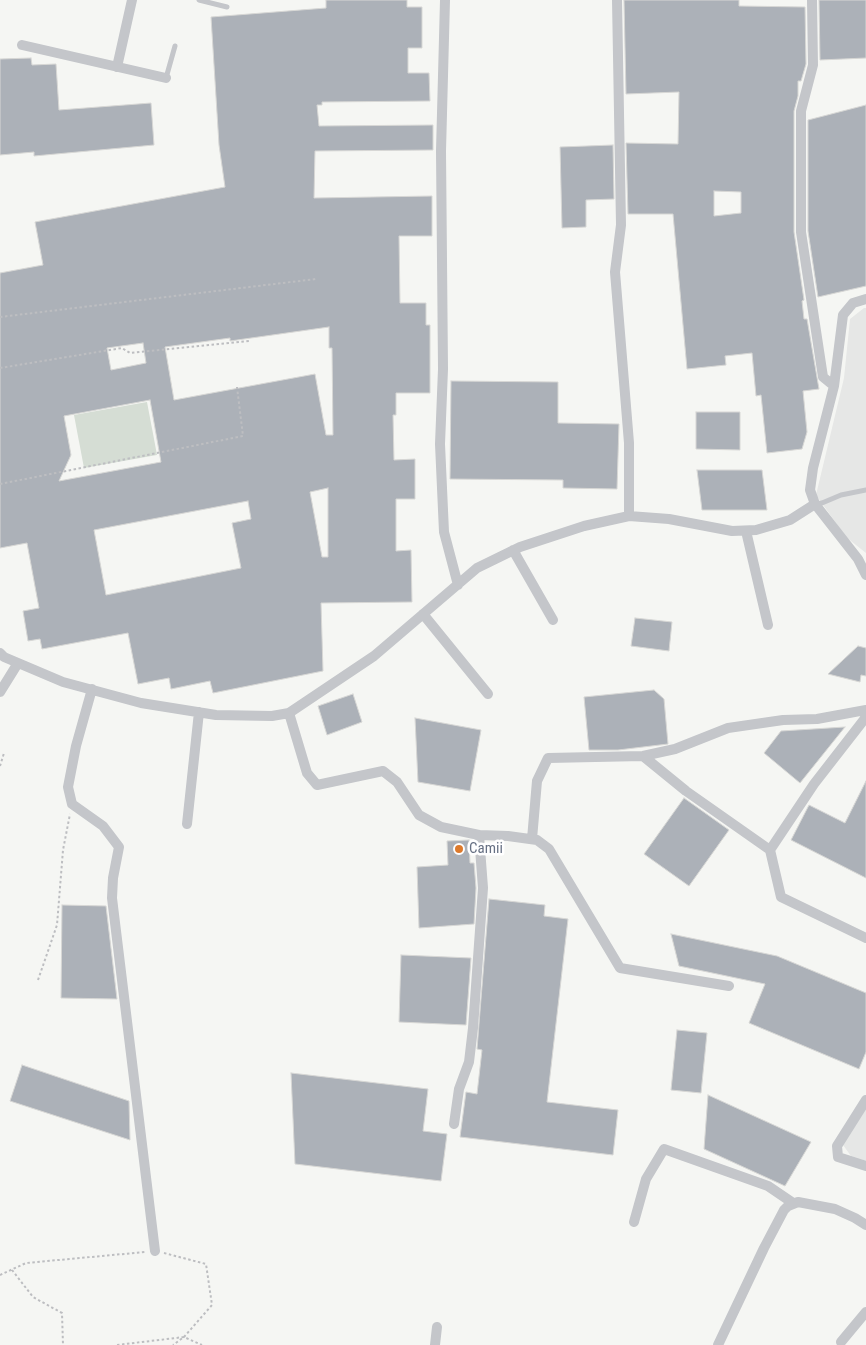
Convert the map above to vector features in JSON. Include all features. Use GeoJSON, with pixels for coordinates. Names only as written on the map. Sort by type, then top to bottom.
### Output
{"type":"FeatureCollection","features":[{"type":"Feature","properties":{"kind":"street"},"geometry":{"type":"LineString","coordinates":[[117,67],[132,0]]}},
{"type":"Feature","properties":{"kind":"street"},"geometry":{"type":"LineString","coordinates":[[445,0],[442,151],[443,369],[440,444],[444,532],[458,585]]}},
{"type":"Feature","properties":{"kind":"street"},"geometry":{"type":"LineString","coordinates":[[617,0],[621,225],[615,272],[629,443],[629,516]]}},
{"type":"Feature","properties":{"kind":"street"},"geometry":{"type":"LineString","coordinates":[[812,0],[813,65],[801,111],[801,232],[823,377],[834,386]]}},
{"type":"Feature","properties":{"kind":"street"},"geometry":{"type":"LineString","coordinates":[[22,46],[166,78]]}},
{"type":"Feature","properties":{"kind":"street"},"geometry":{"type":"LineString","coordinates":[[866,299],[853,303],[843,315],[834,386],[813,468],[810,490],[815,504],[858,559],[866,575]]}},
{"type":"Feature","properties":{"kind":"street"},"geometry":{"type":"LineString","coordinates":[[0,653],[4,657],[63,682],[141,703],[216,715],[272,716],[289,713],[374,656],[478,568],[513,550],[584,526],[629,516],[669,519],[732,531],[756,530],[790,520],[815,504]]}},
{"type":"Feature","properties":{"kind":"street"},"geometry":{"type":"LineString","coordinates":[[746,531],[768,625]]}},
{"type":"Feature","properties":{"kind":"street"},"geometry":{"type":"LineString","coordinates":[[513,550],[553,620]]}},
{"type":"Feature","properties":{"kind":"street"},"geometry":{"type":"LineString","coordinates":[[423,614],[488,694]]}},
{"type":"Feature","properties":{"kind":"street"},"geometry":{"type":"LineString","coordinates":[[0,692],[18,663]]}},
{"type":"Feature","properties":{"kind":"street"},"geometry":{"type":"LineString","coordinates":[[92,689],[76,746],[68,787],[72,804],[103,826],[119,847],[113,878],[112,898],[155,1251]]}},
{"type":"Feature","properties":{"kind":"street"},"geometry":{"type":"LineString","coordinates":[[532,839],[537,781],[548,758],[643,756],[676,749],[728,728],[783,720],[817,719],[866,710]]}},
{"type":"Feature","properties":{"kind":"street"},"geometry":{"type":"LineString","coordinates":[[187,824],[199,712]]}},
{"type":"Feature","properties":{"kind":"street"},"geometry":{"type":"LineString","coordinates":[[289,713],[307,773],[316,785],[383,771],[398,782],[419,815],[441,827],[479,835],[537,840],[549,849],[620,968],[729,986]]}},
{"type":"Feature","properties":{"kind":"street"},"geometry":{"type":"LineString","coordinates":[[770,850],[814,784],[866,717]]}},
{"type":"Feature","properties":{"kind":"street"},"geometry":{"type":"LineString","coordinates":[[643,756],[686,791],[770,850],[781,896],[866,938]]}},
{"type":"Feature","properties":{"kind":"street"},"geometry":{"type":"LineString","coordinates":[[454,1124],[459,1089],[469,1062],[473,1028],[483,888],[479,835]]}},
{"type":"Feature","properties":{"kind":"street"},"geometry":{"type":"LineString","coordinates":[[866,1100],[837,1146],[838,1157],[866,1166]]}},
{"type":"Feature","properties":{"kind":"street"},"geometry":{"type":"LineString","coordinates":[[634,1222],[646,1179],[664,1149],[768,1186],[793,1203],[806,1203],[836,1209],[866,1225]]}},
{"type":"Feature","properties":{"kind":"street"},"geometry":{"type":"LineString","coordinates":[[718,1345],[784,1210],[793,1203]]}},
{"type":"Feature","properties":{"kind":"street"},"geometry":{"type":"LineString","coordinates":[[841,1342],[866,1312]]}},
{"type":"Feature","properties":{"kind":"street"},"geometry":{"type":"LineString","coordinates":[[435,1345],[437,1327]]}},
{"type":"Feature","properties":{"kind":"lane"},"geometry":{"type":"LineString","coordinates":[[199,0],[227,7]]}},
{"type":"Feature","properties":{"kind":"lane"},"geometry":{"type":"LineString","coordinates":[[166,78],[174,46]]}},
{"type":"Feature","properties":{"kind":"lane"},"geometry":{"type":"LineString","coordinates":[[815,504],[822,504],[841,495],[866,490]]}},
{"type":"Feature","properties":{"kind":"path"},"geometry":{"type":"LineString","coordinates":[[0,318],[316,279]]}},
{"type":"Feature","properties":{"kind":"path"},"geometry":{"type":"LineString","coordinates":[[0,368],[122,348],[130,353],[250,341]]}},
{"type":"Feature","properties":{"kind":"path"},"geometry":{"type":"LineString","coordinates":[[0,484],[243,436],[237,387]]}},
{"type":"Feature","properties":{"kind":"path"},"geometry":{"type":"LineString","coordinates":[[0,766],[4,753]]}},
{"type":"Feature","properties":{"kind":"path"},"geometry":{"type":"LineString","coordinates":[[38,980],[56,925],[64,850],[72,804]]}},
{"type":"Feature","properties":{"kind":"path"},"geometry":{"type":"LineString","coordinates":[[0,1274],[26,1263],[155,1251],[206,1264],[212,1305],[184,1337],[173,1345]]}},
{"type":"Feature","properties":{"kind":"path"},"geometry":{"type":"LineString","coordinates":[[11,1270],[33,1297],[62,1313],[63,1345]]}},
{"type":"Feature","properties":{"kind":"path"},"geometry":{"type":"LineString","coordinates":[[117,1345],[184,1337],[202,1345]]}},
{"type":"Feature","properties":{"kind":"shaded area"},"geometry":{"type":"Polygon","coordinates":[[[866,308],[866,553],[846,537],[816,495],[844,378],[850,319],[866,308]]]}},
{"type":"Feature","properties":{"kind":"shaded area"},"geometry":{"type":"Polygon","coordinates":[[[147,402],[157,455],[84,468],[74,415],[147,402]]]}},
{"type":"Feature","properties":{"kind":"shaded area"},"geometry":{"type":"Polygon","coordinates":[[[866,1109],[866,1161],[851,1156],[843,1145],[866,1109]]]}},
{"type":"Feature","properties":{"kind":"building"},"geometry":{"type":"Polygon","coordinates":[[[326,0],[407,0],[407,7],[422,7],[422,48],[408,48],[408,73],[429,73],[430,101],[322,102],[322,105],[317,105],[319,126],[433,125],[433,150],[315,151],[314,198],[432,196],[432,236],[399,236],[400,303],[426,303],[426,325],[430,325],[430,393],[396,393],[396,415],[393,415],[394,460],[415,459],[415,499],[396,499],[396,551],[411,550],[412,602],[321,603],[323,671],[213,693],[210,681],[171,689],[169,678],[138,684],[128,633],[42,649],[40,639],[28,641],[23,611],[39,608],[27,543],[0,548],[0,273],[43,265],[35,222],[225,187],[219,145],[211,17],[326,8],[326,0]],[[329,327],[230,341],[230,338],[165,347],[174,400],[315,374],[326,435],[333,435],[332,348],[329,348],[329,327]],[[143,343],[107,348],[111,370],[146,363],[143,343]],[[150,400],[64,416],[71,455],[59,481],[161,462],[150,400]],[[328,488],[310,492],[322,557],[328,557],[328,488]],[[248,501],[94,530],[106,595],[241,568],[232,523],[251,519],[248,501]]]}},
{"type":"Feature","properties":{"kind":"building"},"geometry":{"type":"Polygon","coordinates":[[[624,0],[739,0],[739,6],[805,7],[806,64],[801,81],[798,81],[798,96],[794,111],[794,232],[804,300],[802,301],[804,319],[807,319],[819,389],[803,391],[807,432],[802,449],[767,453],[761,395],[756,396],[752,353],[725,356],[726,365],[687,369],[673,214],[628,214],[626,143],[678,144],[679,92],[626,94],[624,0]],[[714,191],[714,216],[741,213],[741,192],[714,191]]]}},
{"type":"Feature","properties":{"kind":"building"},"geometry":{"type":"Polygon","coordinates":[[[819,0],[866,0],[866,58],[820,60],[819,0]]]}},
{"type":"Feature","properties":{"kind":"building"},"geometry":{"type":"Polygon","coordinates":[[[31,58],[32,65],[56,64],[59,110],[151,103],[154,145],[34,156],[34,152],[0,155],[0,59],[31,58]]]}},
{"type":"Feature","properties":{"kind":"building"},"geometry":{"type":"Polygon","coordinates":[[[866,105],[866,286],[818,297],[808,231],[808,120],[866,105]]]}},
{"type":"Feature","properties":{"kind":"building"},"geometry":{"type":"Polygon","coordinates":[[[613,145],[614,199],[586,200],[586,227],[562,228],[560,147],[613,145]]]}},
{"type":"Feature","properties":{"kind":"building"},"geometry":{"type":"Polygon","coordinates":[[[451,381],[558,382],[558,423],[619,424],[617,489],[563,488],[563,480],[450,479],[451,381]]]}},
{"type":"Feature","properties":{"kind":"building"},"geometry":{"type":"Polygon","coordinates":[[[696,412],[740,412],[740,450],[696,449],[696,412]]]}},
{"type":"Feature","properties":{"kind":"building"},"geometry":{"type":"Polygon","coordinates":[[[697,470],[762,470],[767,510],[702,510],[697,470]]]}},
{"type":"Feature","properties":{"kind":"building"},"geometry":{"type":"Polygon","coordinates":[[[635,618],[672,622],[669,651],[631,646],[635,618]]]}},
{"type":"Feature","properties":{"kind":"building"},"geometry":{"type":"Polygon","coordinates":[[[858,646],[866,648],[866,676],[861,675],[860,682],[828,674],[858,646]]]}},
{"type":"Feature","properties":{"kind":"building"},"geometry":{"type":"Polygon","coordinates":[[[654,690],[664,699],[668,744],[618,750],[589,750],[584,697],[654,690]]]}},
{"type":"Feature","properties":{"kind":"building"},"geometry":{"type":"Polygon","coordinates":[[[353,694],[362,722],[327,735],[318,706],[353,694]]]}},
{"type":"Feature","properties":{"kind":"building"},"geometry":{"type":"Polygon","coordinates":[[[415,718],[481,730],[470,791],[418,782],[415,718]]]}},
{"type":"Feature","properties":{"kind":"building"},"geometry":{"type":"Polygon","coordinates":[[[845,727],[800,783],[764,753],[781,731],[845,727]]]}},
{"type":"Feature","properties":{"kind":"building"},"geometry":{"type":"Polygon","coordinates":[[[866,781],[866,878],[791,840],[809,805],[845,823],[866,781]]]}},
{"type":"Feature","properties":{"kind":"building"},"geometry":{"type":"Polygon","coordinates":[[[684,798],[729,830],[689,886],[644,854],[684,798]]]}},
{"type":"Feature","properties":{"kind":"building"},"geometry":{"type":"Polygon","coordinates":[[[469,840],[470,863],[474,863],[476,888],[474,924],[419,928],[417,867],[448,865],[447,841],[469,840]]]}},
{"type":"Feature","properties":{"kind":"building"},"geometry":{"type":"Polygon","coordinates":[[[489,899],[545,905],[544,916],[568,919],[547,1102],[618,1110],[613,1155],[460,1137],[466,1092],[477,1094],[482,1050],[477,1049],[489,899]]]}},
{"type":"Feature","properties":{"kind":"building"},"geometry":{"type":"Polygon","coordinates":[[[62,905],[106,906],[117,999],[61,998],[62,905]]]}},
{"type":"Feature","properties":{"kind":"building"},"geometry":{"type":"Polygon","coordinates":[[[671,934],[777,956],[866,993],[866,1052],[859,1069],[749,1023],[765,984],[679,966],[671,934]]]}},
{"type":"Feature","properties":{"kind":"building"},"geometry":{"type":"Polygon","coordinates":[[[401,955],[471,958],[466,1025],[399,1022],[401,955]]]}},
{"type":"Feature","properties":{"kind":"building"},"geometry":{"type":"Polygon","coordinates":[[[677,1030],[707,1033],[701,1093],[671,1090],[677,1030]]]}},
{"type":"Feature","properties":{"kind":"building"},"geometry":{"type":"Polygon","coordinates":[[[22,1065],[129,1101],[130,1140],[10,1101],[22,1065]]]}},
{"type":"Feature","properties":{"kind":"building"},"geometry":{"type":"Polygon","coordinates":[[[291,1073],[428,1089],[423,1131],[447,1134],[441,1181],[295,1164],[291,1073]]]}},
{"type":"Feature","properties":{"kind":"building"},"geometry":{"type":"Polygon","coordinates":[[[708,1095],[811,1142],[785,1186],[704,1149],[708,1095]]]}},
{"type":"Feature","properties":{"kind":"place","name":"Camii"},"geometry":{"type":"Point","coordinates":[459,849]}}]}
